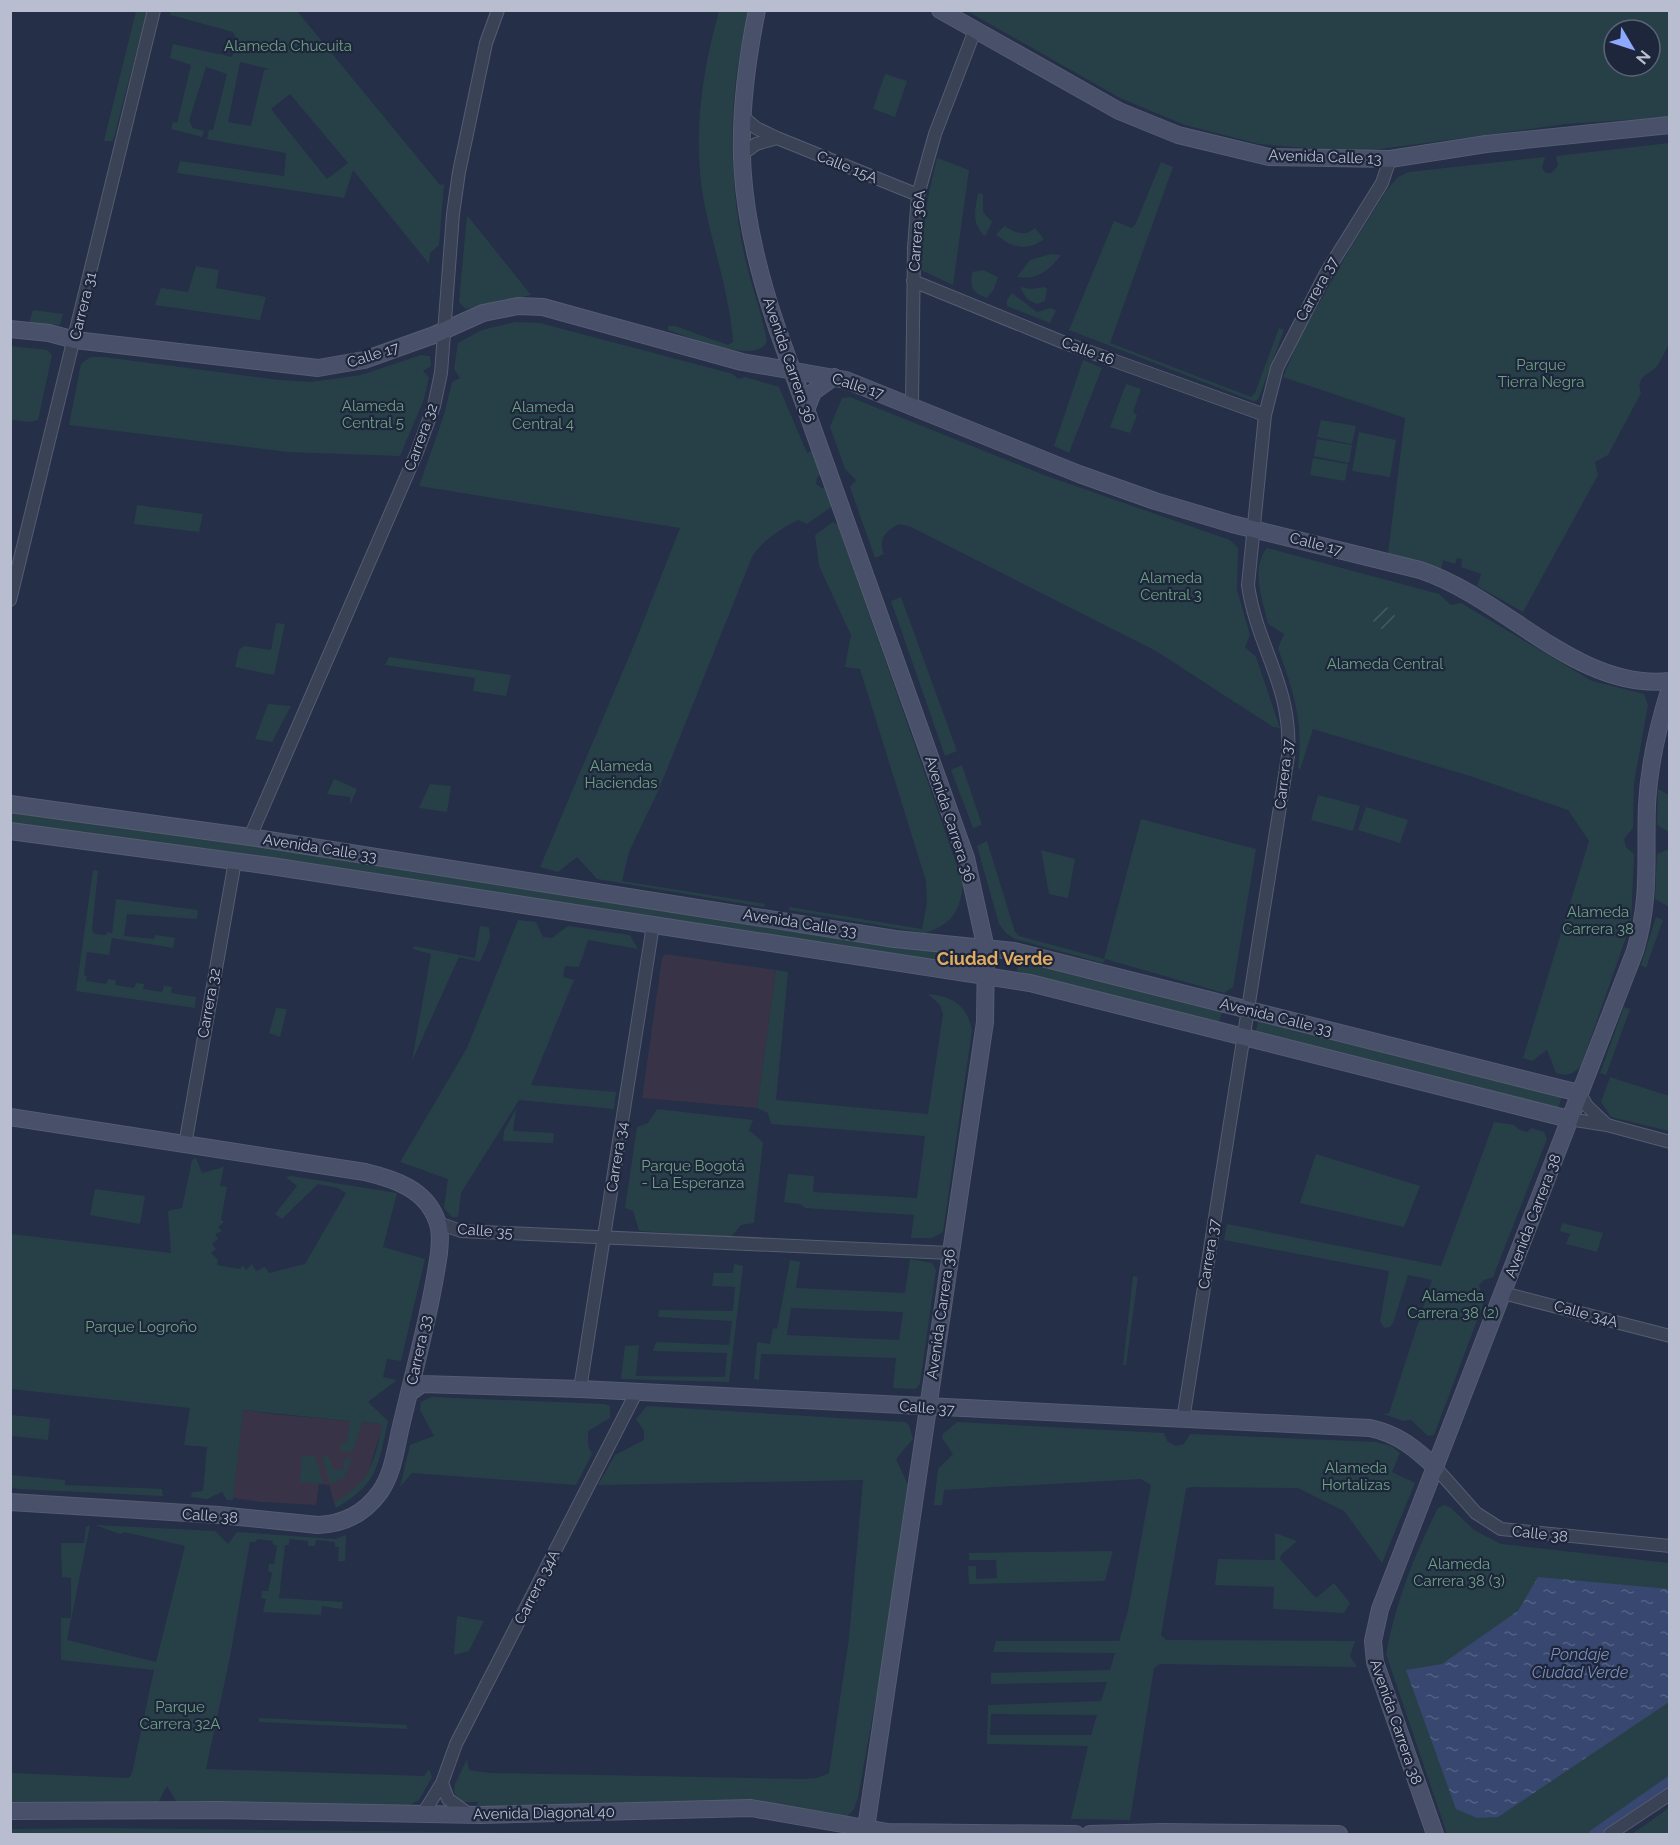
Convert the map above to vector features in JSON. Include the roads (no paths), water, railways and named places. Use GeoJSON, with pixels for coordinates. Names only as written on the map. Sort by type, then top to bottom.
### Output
{"type":"FeatureCollection","features":[{"type":"Feature","properties":{"kind":"main road","name":"Avenida Carrera 36"},"geometry":{"type":"LineString","coordinates":[[758,10],[746,71],[741,115],[744,198],[751,242],[765,293],[966,858],[986,949],[985,1022],[866,1828]]}},
{"type":"Feature","properties":{"kind":"main road","name":"Avenida Calle 13"},"geometry":{"type":"LineString","coordinates":[[940,10],[1112,108],[1179,135],[1269,157],[1390,159],[1486,144],[1670,125]]}},
{"type":"Feature","properties":{"kind":"main road","name":"Calle 17"},"geometry":{"type":"LineString","coordinates":[[10,329],[75,340],[318,368],[364,360],[434,335],[483,313],[518,306],[543,307],[741,362],[834,377],[912,405],[1079,474],[1155,501],[1442,577],[1477,595],[1590,669],[1624,680],[1670,681]]}},
{"type":"Feature","properties":{"kind":"main road"},"geometry":{"type":"LineString","coordinates":[[806,410],[813,392],[834,377]]}},
{"type":"Feature","properties":{"kind":"main road","name":"Avenida Carrera 38"},"geometry":{"type":"LineString","coordinates":[[1435,1834],[1379,1677],[1373,1651],[1380,1609],[1635,951],[1644,920],[1648,885],[1650,778],[1656,741],[1670,688]]}},
{"type":"Feature","properties":{"kind":"main road","name":"Avenida Calle 33"},"geometry":{"type":"LineString","coordinates":[[10,804],[250,837],[895,939],[1040,957],[1579,1092]]}},
{"type":"Feature","properties":{"kind":"main road","name":"Avenida Calle 33"},"geometry":{"type":"LineString","coordinates":[[10,831],[235,861],[950,972],[987,975],[1048,987],[1569,1119]]}},
{"type":"Feature","properties":{"kind":"main road","name":"Calle 35"},"geometry":{"type":"LineString","coordinates":[[10,1117],[365,1172],[397,1180],[420,1196],[438,1222]]}},
{"type":"Feature","properties":{"kind":"main road","name":"Carrera 33"},"geometry":{"type":"LineString","coordinates":[[388,1476],[410,1393],[439,1253],[438,1222]]}},
{"type":"Feature","properties":{"kind":"main road","name":"Calle 37"},"geometry":{"type":"LineString","coordinates":[[410,1393],[422,1384],[580,1389],[928,1408],[1370,1428],[1390,1433],[1408,1442],[1436,1468]]}},
{"type":"Feature","properties":{"kind":"main road","name":"Calle 38"},"geometry":{"type":"LineString","coordinates":[[10,1502],[332,1525],[351,1518],[368,1506],[388,1476]]}},
{"type":"Feature","properties":{"kind":"main road","name":"Avenida Diagonal 40"},"geometry":{"type":"LineString","coordinates":[[10,1811],[221,1810],[473,1815],[751,1808],[888,1832],[1076,1834]]}},
{"type":"Feature","properties":{"kind":"main road"},"geometry":{"type":"LineString","coordinates":[[1090,1834],[1162,1832],[1339,1834]]}},
{"type":"Feature","properties":{"kind":"main road"},"geometry":{"type":"LineString","coordinates":[[1430,1834],[1435,1834]]}},
{"type":"Feature","properties":{"kind":"street","name":"Carrera 31"},"geometry":{"type":"LineString","coordinates":[[10,600],[154,10]]}},
{"type":"Feature","properties":{"kind":"street","name":"Carrera 32"},"geometry":{"type":"LineString","coordinates":[[250,837],[418,448],[438,391],[446,328],[453,214],[459,172],[486,43],[498,10]]}},
{"type":"Feature","properties":{"kind":"street","name":"Carrera 36A"},"geometry":{"type":"LineString","coordinates":[[912,405],[913,281],[918,195],[935,134],[975,30]]}},
{"type":"Feature","properties":{"kind":"street","name":"Calle 15A"},"geometry":{"type":"LineString","coordinates":[[741,115],[756,128],[777,138],[918,195]]}},
{"type":"Feature","properties":{"kind":"street"},"geometry":{"type":"LineString","coordinates":[[741,155],[756,144],[777,138]]}},
{"type":"Feature","properties":{"kind":"street","name":"Carrera 37"},"geometry":{"type":"LineString","coordinates":[[1183,1420],[1289,741],[1284,697],[1250,598],[1248,572],[1265,415],[1273,380],[1287,344],[1343,243],[1382,183],[1390,159]]}},
{"type":"Feature","properties":{"kind":"street","name":"Calle 16"},"geometry":{"type":"LineString","coordinates":[[913,281],[1065,343],[1265,415]]}},
{"type":"Feature","properties":{"kind":"street","name":"Carrera 32"},"geometry":{"type":"LineString","coordinates":[[185,1145],[235,861]]}},
{"type":"Feature","properties":{"kind":"street","name":"Carrera 34"},"geometry":{"type":"LineString","coordinates":[[580,1389],[653,925]]}},
{"type":"Feature","properties":{"kind":"street"},"geometry":{"type":"LineString","coordinates":[[1579,1092],[1587,1106],[1607,1125]]}},
{"type":"Feature","properties":{"kind":"street"},"geometry":{"type":"LineString","coordinates":[[1569,1119],[1607,1125],[1670,1142]]}},
{"type":"Feature","properties":{"kind":"street","name":"Calle 35"},"geometry":{"type":"LineString","coordinates":[[438,1222],[461,1231],[950,1253]]}},
{"type":"Feature","properties":{"kind":"street","name":"Calle 34A"},"geometry":{"type":"LineString","coordinates":[[1503,1293],[1670,1336]]}},
{"type":"Feature","properties":{"kind":"street","name":"Carrera 34A"},"geometry":{"type":"LineString","coordinates":[[423,1814],[442,1783],[456,1744],[636,1393]]}},
{"type":"Feature","properties":{"kind":"street","name":"Calle 38"},"geometry":{"type":"LineString","coordinates":[[1436,1468],[1476,1513],[1501,1529],[1670,1546]]}},
{"type":"Feature","properties":{"kind":"street"},"geometry":{"type":"LineString","coordinates":[[442,1783],[443,1791],[455,1807],[473,1815]]}},
{"type":"Feature","properties":{"kind":"street"},"geometry":{"type":"LineString","coordinates":[[1610,1834],[1670,1794]]}},
{"type":"Feature","properties":{"kind":"water","name":"Pondaje Ciudad Verde"},"geometry":{"type":"Polygon","coordinates":[[[1538,1577],[1669,1589],[1669,1702],[1498,1817],[1477,1818],[1456,1809],[1406,1670],[1442,1664],[1518,1611],[1538,1577]]]}},
{"type":"Feature","properties":{"kind":"waterway"},"geometry":{"type":"LineString","coordinates":[[1594,1834],[1670,1781]]}},
{"type":"Feature","properties":{"kind":"district","name":"Ciudad Verde"},"geometry":{"type":"Point","coordinates":[995,959]}},
{"type":"Feature","properties":{"kind":"park label","name":"Alameda Chucuita"},"geometry":{"type":"Point","coordinates":[288,46]}},
{"type":"Feature","properties":{"kind":"park label","name":"Parque Tierra Negra"},"geometry":{"type":"Point","coordinates":[1541,374]}},
{"type":"Feature","properties":{"kind":"park label","name":"Alameda Central 5"},"geometry":{"type":"Point","coordinates":[373,414]}},
{"type":"Feature","properties":{"kind":"park label","name":"Alameda Central 4"},"geometry":{"type":"Point","coordinates":[543,416]}},
{"type":"Feature","properties":{"kind":"park label","name":"Alameda Central 3"},"geometry":{"type":"Point","coordinates":[1171,586]}},
{"type":"Feature","properties":{"kind":"park label","name":"Alameda Central"},"geometry":{"type":"Point","coordinates":[1385,664]}},
{"type":"Feature","properties":{"kind":"park label","name":"Alameda Haciendas"},"geometry":{"type":"Point","coordinates":[621,774]}},
{"type":"Feature","properties":{"kind":"park label","name":"Alameda Carrera 38"},"geometry":{"type":"Point","coordinates":[1598,920]}},
{"type":"Feature","properties":{"kind":"park label","name":"Parque Bogotá - La Esperanza"},"geometry":{"type":"Point","coordinates":[693,1174]}},
{"type":"Feature","properties":{"kind":"park label","name":"Alameda Carrera 38 (2)"},"geometry":{"type":"Point","coordinates":[1453,1304]}},
{"type":"Feature","properties":{"kind":"park label","name":"Parque Logroño"},"geometry":{"type":"Point","coordinates":[141,1327]}},
{"type":"Feature","properties":{"kind":"park label","name":"Alameda Hortalizas"},"geometry":{"type":"Point","coordinates":[1356,1476]}},
{"type":"Feature","properties":{"kind":"park label","name":"Alameda Carrera 38 (3)"},"geometry":{"type":"Point","coordinates":[1459,1572]}},
{"type":"Feature","properties":{"kind":"park label","name":"Parque Carrera 32A"},"geometry":{"type":"Point","coordinates":[180,1716]}}]}
